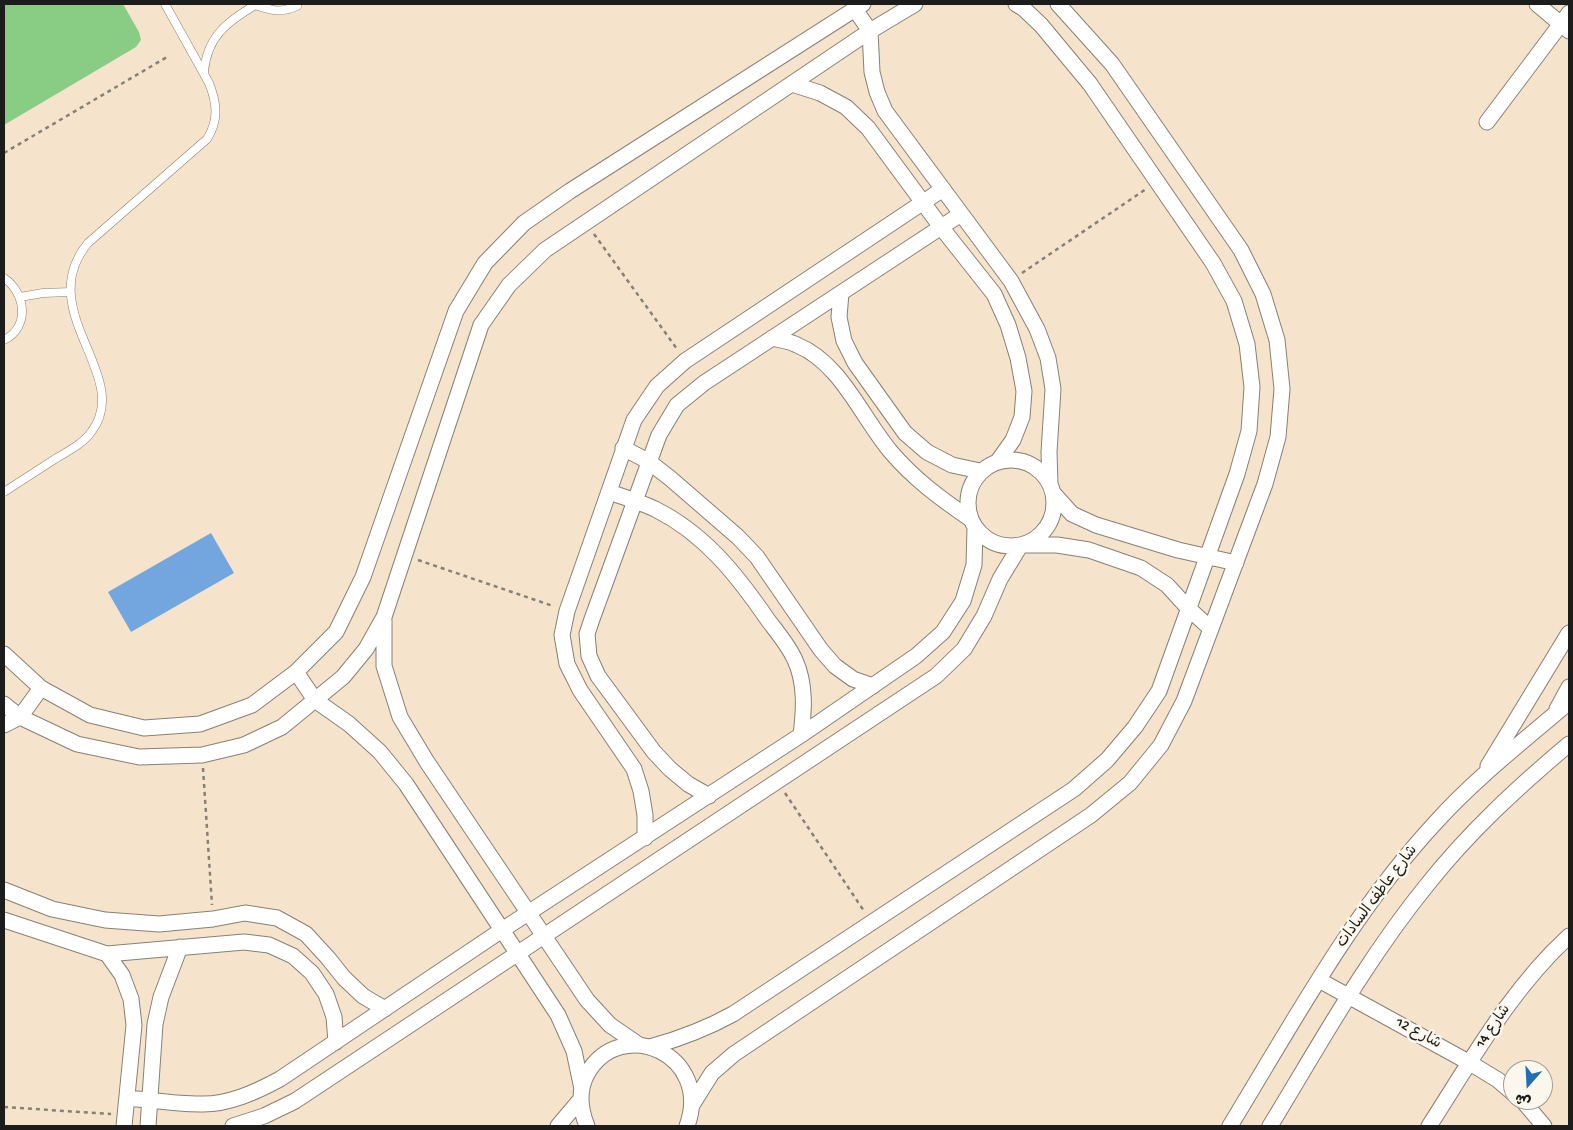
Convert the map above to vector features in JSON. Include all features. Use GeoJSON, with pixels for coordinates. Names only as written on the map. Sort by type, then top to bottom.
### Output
{"type":"FeatureCollection","features":[{"type":"Feature","properties":{"kind":"street"},"geometry":{"type":"LineString","coordinates":[[4,704],[20,717],[77,744],[139,757],[202,755],[244,745],[282,727],[343,677],[366,649],[384,617],[481,325],[509,284],[545,250],[870,31],[915,4]]}},
{"type":"Feature","properties":{"kind":"street"},"geometry":{"type":"LineString","coordinates":[[558,1126],[581,1095],[590,1069],[607,1054],[628,1046],[644,1046],[682,1038],[708,1028],[733,1014],[1074,788],[1107,760],[1135,727],[1159,691],[1237,474],[1249,431],[1252,387],[1247,344],[1234,301],[1213,263],[1090,84],[1041,25],[1016,4]]}},
{"type":"Feature","properties":{"kind":"street"},"geometry":{"type":"LineString","coordinates":[[687,1126],[692,1106],[712,1073],[734,1054],[1092,815],[1130,783],[1161,745],[1184,701],[1265,484],[1278,437],[1282,389],[1277,340],[1263,294],[1241,250],[1112,64],[1058,4]]}},
{"type":"Feature","properties":{"kind":"street"},"geometry":{"type":"LineString","coordinates":[[1487,122],[1566,23],[1537,4]]}},
{"type":"Feature","properties":{"kind":"street"},"geometry":{"type":"LineString","coordinates":[[4,654],[41,688],[90,715],[144,728],[200,724],[252,705],[296,672],[336,632],[363,577],[456,311],[485,263],[524,223],[562,196],[859,6],[870,31],[872,72],[885,111],[1011,281],[1037,329],[1048,358],[1053,389],[1049,452],[1054,510],[1049,525],[1039,537],[1023,545],[1000,580],[984,616],[964,649],[936,676],[295,1101],[264,1116],[233,1126]]}},
{"type":"Feature","properties":{"kind":"street"},"geometry":{"type":"LineString","coordinates":[[792,84],[820,93],[846,107],[868,128],[941,227],[994,294],[1008,325],[1018,358],[1024,391],[1022,417],[1013,440],[998,461]]}},
{"type":"Feature","properties":{"kind":"street"},"geometry":{"type":"LineString","coordinates":[[644,838],[645,815],[634,769],[580,690],[567,664],[562,636],[567,611],[634,420],[657,386],[685,361],[942,189]]}},
{"type":"Feature","properties":{"kind":"street"},"geometry":{"type":"LineString","coordinates":[[709,796],[688,784],[654,752],[598,676],[589,656],[588,634],[648,461],[659,435],[677,405],[704,383],[961,214]]}},
{"type":"Feature","properties":{"kind":"street"},"geometry":{"type":"LineString","coordinates":[[840,293],[839,317],[844,341],[855,362],[905,433],[927,452],[952,465],[980,471]]}},
{"type":"Feature","properties":{"kind":"street"},"geometry":{"type":"LineString","coordinates":[[772,338],[798,345],[821,358],[839,378],[890,451],[914,477],[972,523],[984,537],[995,544],[1007,547],[1057,545],[1088,550],[1141,568],[1167,585],[1211,629]]}},
{"type":"Feature","properties":{"kind":"street"},"geometry":{"type":"LineString","coordinates":[[623,448],[648,461],[716,517],[757,557],[821,650],[835,666],[853,679],[873,686]]}},
{"type":"Feature","properties":{"kind":"street"},"geometry":{"type":"LineString","coordinates":[[127,1098],[202,1104],[229,1100],[255,1092],[280,1079],[502,930],[801,735],[916,656],[943,632],[963,601],[974,565],[972,523],[967,502],[971,485],[980,471],[998,461],[1013,460],[1028,463],[1041,472],[1072,514],[1096,525],[1149,542],[1236,563]]}},
{"type":"Feature","properties":{"kind":"street"},"geometry":{"type":"LineString","coordinates":[[609,492],[656,510],[682,526],[711,548],[741,580],[795,660],[803,693],[804,710],[801,735]]}},
{"type":"Feature","properties":{"kind":"street"},"geometry":{"type":"LineString","coordinates":[[384,617],[384,666],[400,717],[427,762],[586,1000],[610,1025],[644,1046],[661,1051],[678,1064],[690,1084],[692,1106]]}},
{"type":"Feature","properties":{"kind":"street"},"geometry":{"type":"LineString","coordinates":[[1481,777],[1569,633]]}},
{"type":"Feature","properties":{"kind":"street"},"geometry":{"type":"LineString","coordinates":[[296,672],[315,700],[362,735],[380,752],[406,784],[558,1015],[574,1051],[582,1115],[587,1126]]}},
{"type":"Feature","properties":{"kind":"street"},"geometry":{"type":"LineString","coordinates":[[1553,716],[1569,687]]}},
{"type":"Feature","properties":{"kind":"street"},"geometry":{"type":"LineString","coordinates":[[4,725],[20,717],[41,688]]}},
{"type":"Feature","properties":{"kind":"street","name":"شارع عاطف السادات"},"geometry":{"type":"LineString","coordinates":[[1230,1126],[1319,980],[1355,924],[1394,870],[1437,820],[1481,777],[1569,702]]}},
{"type":"Feature","properties":{"kind":"street","name":"شارع عاطف السادات"},"geometry":{"type":"LineString","coordinates":[[1270,1126],[1349,995],[1386,938],[1427,884],[1472,833],[1520,785],[1569,744]]}},
{"type":"Feature","properties":{"kind":"street"},"geometry":{"type":"LineString","coordinates":[[4,890],[52,909],[105,920],[159,924],[213,919],[245,913],[277,918],[306,934],[344,978],[363,996],[385,1009]]}},
{"type":"Feature","properties":{"kind":"street"},"geometry":{"type":"LineString","coordinates":[[4,920],[107,954],[244,942],[269,945],[293,956],[312,973],[326,994],[334,1017],[336,1042]]}},
{"type":"Feature","properties":{"kind":"street","name":"شارع 14"},"geometry":{"type":"LineString","coordinates":[[1429,1126],[1496,1023],[1526,983],[1566,942]]}},
{"type":"Feature","properties":{"kind":"street"},"geometry":{"type":"LineString","coordinates":[[148,1126],[155,1024],[161,997],[180,947]]}},
{"type":"Feature","properties":{"kind":"street"},"geometry":{"type":"LineString","coordinates":[[107,954],[122,975],[131,999],[134,1024],[125,1121]]}},
{"type":"Feature","properties":{"kind":"street","name":"شارع 12"},"geometry":{"type":"LineString","coordinates":[[1319,980],[1470,1063],[1503,1084]]}},
{"type":"Feature","properties":{"kind":"street"},"geometry":{"type":"LineString","coordinates":[[1530,1110],[1544,1126]]}},
{"type":"Feature","properties":{"kind":"lane"},"geometry":{"type":"LineString","coordinates":[[4,492],[86,438],[97,423],[100,413],[101,386],[75,320],[70,292],[72,278],[81,252],[88,243],[207,139],[216,121],[214,97],[204,72],[165,4]]}},
{"type":"Feature","properties":{"kind":"lane"},"geometry":{"type":"LineString","coordinates":[[204,72],[207,55],[218,33],[237,15],[255,4],[277,12],[286,11],[297,6]]}},
{"type":"Feature","properties":{"kind":"lane"},"geometry":{"type":"LineString","coordinates":[[4,278],[14,287],[20,297],[22,308],[21,319],[16,330],[4,340]]}},
{"type":"Feature","properties":{"kind":"lane"},"geometry":{"type":"LineString","coordinates":[[20,297],[37,293],[70,292]]}},
{"type":"Feature","properties":{"kind":"path"},"geometry":{"type":"LineString","coordinates":[[4,153],[167,57]]}},
{"type":"Feature","properties":{"kind":"path"},"geometry":{"type":"LineString","coordinates":[[1011,281],[1157,182]]}},
{"type":"Feature","properties":{"kind":"path"},"geometry":{"type":"LineString","coordinates":[[586,223],[685,361]]}},
{"type":"Feature","properties":{"kind":"path"},"geometry":{"type":"LineString","coordinates":[[405,555],[567,611]]}},
{"type":"Feature","properties":{"kind":"path"},"geometry":{"type":"LineString","coordinates":[[202,755],[213,919]]}},
{"type":"Feature","properties":{"kind":"path"},"geometry":{"type":"LineString","coordinates":[[777,781],[872,922]]}},
{"type":"Feature","properties":{"kind":"path"},"geometry":{"type":"LineString","coordinates":[[4,1107],[125,1121]]}},
{"type":"Feature","properties":{"kind":"green space"},"geometry":{"type":"Polygon","coordinates":[[[4,4],[123,4],[139,32],[141,40],[136,47],[4,125],[4,4]]]}},
{"type":"Feature","properties":{"kind":"water"},"geometry":{"type":"Polygon","coordinates":[[[211,533],[234,573],[131,632],[108,592],[211,533]]]}}]}
